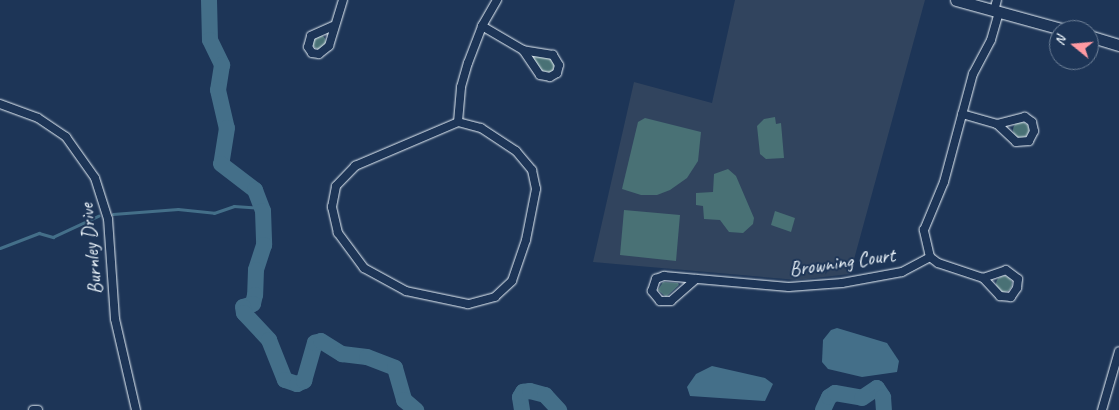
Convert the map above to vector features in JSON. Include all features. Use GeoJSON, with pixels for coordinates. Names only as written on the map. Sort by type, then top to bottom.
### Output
{"type":"FeatureCollection","features":[{"type":"Feature","properties":{"kind":"street"},"geometry":{"type":"LineString","coordinates":[[333,26],[342,0]]}},
{"type":"Feature","properties":{"kind":"street"},"geometry":{"type":"LineString","coordinates":[[458,122],[462,82],[482,26],[497,0]]}},
{"type":"Feature","properties":{"kind":"street"},"geometry":{"type":"LineString","coordinates":[[956,0],[997,8],[1049,25]]}},
{"type":"Feature","properties":{"kind":"street"},"geometry":{"type":"LineString","coordinates":[[983,278],[1006,270],[1018,279],[1017,288],[1011,297],[1000,296],[983,278],[946,267],[930,257],[924,240],[925,225],[944,182],[973,74],[991,40],[997,8]]}},
{"type":"Feature","properties":{"kind":"street"},"geometry":{"type":"LineString","coordinates":[[482,26],[523,50],[540,75],[550,77],[557,73],[560,66],[553,56],[544,51],[523,50]]}},
{"type":"Feature","properties":{"kind":"street"},"geometry":{"type":"LineString","coordinates":[[1099,39],[1119,45]]}},
{"type":"Feature","properties":{"kind":"street","name":"Burnley Drive"},"geometry":{"type":"LineString","coordinates":[[0,104],[38,118],[66,137],[95,178],[108,219],[112,300],[120,348],[136,410]]}},
{"type":"Feature","properties":{"kind":"street"},"geometry":{"type":"LineString","coordinates":[[962,114],[997,124],[1016,142],[1029,141],[1034,131],[1032,122],[1025,117],[997,124]]}},
{"type":"Feature","properties":{"kind":"street"},"geometry":{"type":"LineString","coordinates":[[458,122],[481,128],[516,151],[529,165],[535,182],[526,240],[512,281],[495,297],[468,304],[406,291],[375,276],[349,252],[332,215],[336,186],[355,166],[458,122]]}},
{"type":"Feature","properties":{"kind":"street","name":"Browning Court"},"geometry":{"type":"LineString","coordinates":[[696,279],[671,301],[660,301],[652,291],[658,277],[696,279],[808,287],[896,273],[930,257]]}},
{"type":"Feature","properties":{"kind":"street"},"geometry":{"type":"LineString","coordinates":[[1102,410],[1119,351]]}},
{"type":"Feature","properties":{"kind":"street"},"geometry":{"type":"LineString","coordinates":[[33,410],[38,410]]}},
{"type":"Feature","properties":{"kind":"shaded area"},"geometry":{"type":"Polygon","coordinates":[[[735,0],[925,0],[850,274],[797,280],[593,262],[634,82],[712,103],[735,0]]]}},
{"type":"Feature","properties":{"kind":"shaded area"},"geometry":{"type":"Polygon","coordinates":[[[837,328],[887,343],[899,361],[897,372],[862,377],[828,369],[822,362],[823,340],[831,330],[837,328]]]}},
{"type":"Feature","properties":{"kind":"shaded area"},"geometry":{"type":"Polygon","coordinates":[[[712,366],[765,378],[773,384],[765,401],[690,396],[687,387],[696,374],[712,366]]]}},
{"type":"Feature","properties":{"kind":"green space"},"geometry":{"type":"Polygon","coordinates":[[[316,35],[322,35],[326,42],[322,49],[316,49],[312,45],[312,39],[316,35]]]}},
{"type":"Feature","properties":{"kind":"green space"},"geometry":{"type":"Polygon","coordinates":[[[533,53],[552,59],[555,64],[552,73],[539,70],[531,55],[533,53]]]}},
{"type":"Feature","properties":{"kind":"green space"},"geometry":{"type":"Polygon","coordinates":[[[775,117],[776,124],[781,123],[784,158],[766,159],[760,154],[757,126],[764,119],[775,117]]]}},
{"type":"Feature","properties":{"kind":"green space"},"geometry":{"type":"Polygon","coordinates":[[[645,118],[701,132],[698,161],[687,178],[670,190],[657,195],[641,195],[622,189],[638,122],[645,118]]]}},
{"type":"Feature","properties":{"kind":"green space"},"geometry":{"type":"Polygon","coordinates":[[[1021,122],[1027,124],[1029,130],[1027,136],[1021,138],[1015,136],[1013,130],[1015,124],[1021,122]]]}},
{"type":"Feature","properties":{"kind":"green space"},"geometry":{"type":"Polygon","coordinates":[[[728,169],[736,176],[754,218],[753,224],[743,233],[729,232],[720,220],[704,219],[703,206],[696,205],[696,193],[713,192],[714,174],[728,169]]]}},
{"type":"Feature","properties":{"kind":"green space"},"geometry":{"type":"Polygon","coordinates":[[[624,210],[680,215],[676,261],[620,255],[624,210]]]}},
{"type":"Feature","properties":{"kind":"green space"},"geometry":{"type":"Polygon","coordinates":[[[775,211],[795,218],[791,232],[771,225],[775,211]]]}},
{"type":"Feature","properties":{"kind":"green space"},"geometry":{"type":"Polygon","coordinates":[[[1001,276],[1007,276],[1012,281],[1010,290],[1001,292],[996,287],[996,281],[1001,276]]]}},
{"type":"Feature","properties":{"kind":"green space"},"geometry":{"type":"Polygon","coordinates":[[[663,282],[678,283],[679,285],[666,297],[658,290],[663,282]]]}},
{"type":"Feature","properties":{"kind":"waterway"},"geometry":{"type":"LineString","coordinates":[[209,0],[210,40],[222,65],[218,90],[227,128],[221,164],[255,190],[263,211],[264,245],[256,270],[255,295],[253,304],[243,307],[244,313],[269,340],[285,380],[297,384],[304,381],[315,343],[321,341],[342,354],[367,357],[395,368],[404,400],[416,410]]}},
{"type":"Feature","properties":{"kind":"waterway"},"geometry":{"type":"LineString","coordinates":[[113,214],[178,209],[214,213],[234,206],[262,208]]}},
{"type":"Feature","properties":{"kind":"waterway"},"geometry":{"type":"LineString","coordinates":[[0,248],[39,233],[53,237],[98,216]]}},
{"type":"Feature","properties":{"kind":"waterway"},"geometry":{"type":"LineString","coordinates":[[823,410],[829,397],[835,393],[862,398],[877,388],[883,397],[884,410]]}},
{"type":"Feature","properties":{"kind":"waterway"},"geometry":{"type":"LineString","coordinates":[[522,410],[520,397],[523,392],[530,391],[545,395],[559,410]]}}]}
